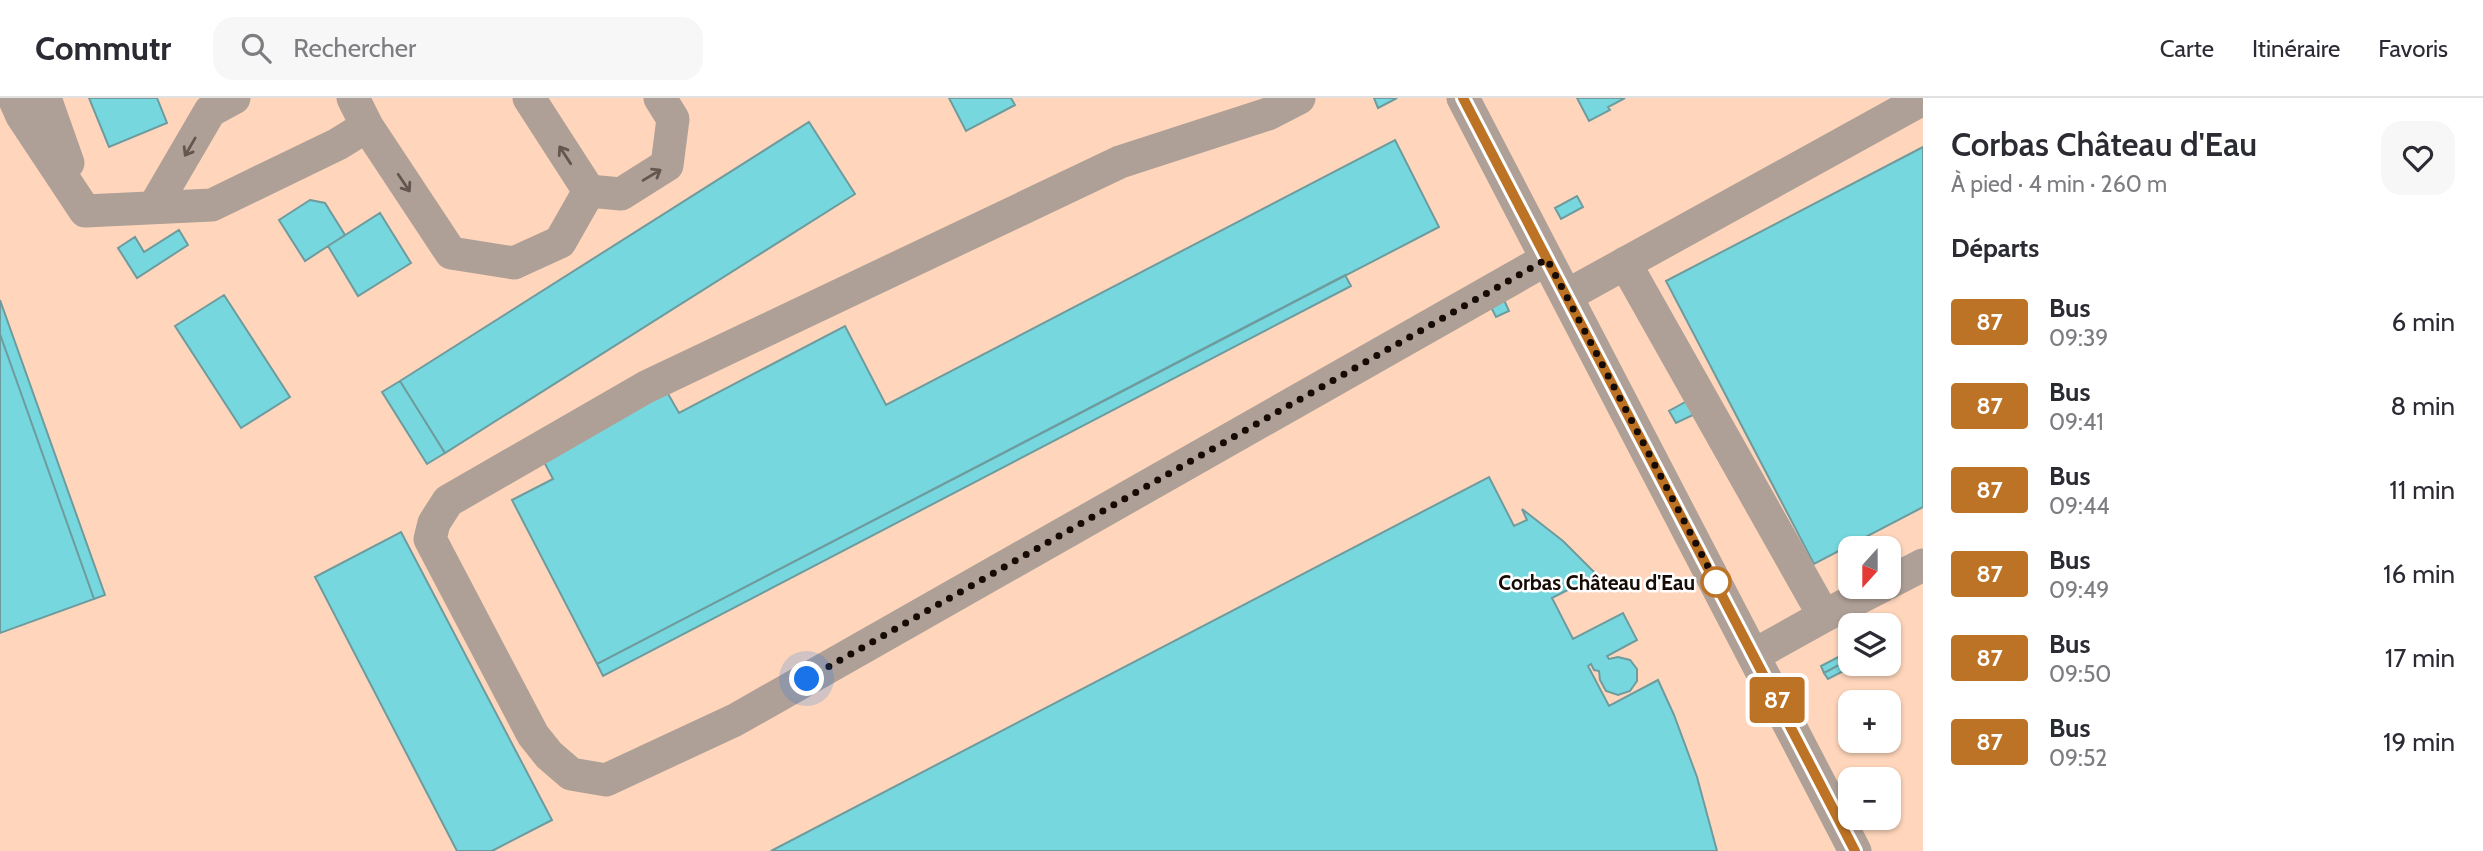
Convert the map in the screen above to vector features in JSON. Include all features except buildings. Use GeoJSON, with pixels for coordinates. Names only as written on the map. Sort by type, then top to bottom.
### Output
{"type":"FeatureCollection","features":[{"type":"Feature","properties":{"kind":"street"},"geometry":{"type":"LineString","coordinates":[[529,98],[589,191]]}},
{"type":"Feature","properties":{"kind":"street"},"geometry":{"type":"LineString","coordinates":[[589,191],[621,194],[667,165],[673,119],[660,98]]}},
{"type":"Feature","properties":{"kind":"street"},"geometry":{"type":"LineString","coordinates":[[1299,98],[1268,114],[1120,162],[646,387],[448,501],[434,523],[430,539],[533,735],[549,755],[571,774],[606,780],[735,720],[1547,259]]}},
{"type":"Feature","properties":{"kind":"street"},"geometry":{"type":"LineString","coordinates":[[1463,98],[1855,851]]}},
{"type":"Feature","properties":{"kind":"street"},"geometry":{"type":"LineString","coordinates":[[1566,296],[1923,99]]}},
{"type":"Feature","properties":{"kind":"street"},"geometry":{"type":"LineString","coordinates":[[155,207],[216,102]]}},
{"type":"Feature","properties":{"kind":"street"},"geometry":{"type":"LineString","coordinates":[[27,104],[85,211],[212,205],[338,144],[360,112],[451,253],[514,263],[561,242],[589,191]]}},
{"type":"Feature","properties":{"kind":"street"},"geometry":{"type":"LineString","coordinates":[[1625,263],[1824,616]]}},
{"type":"Feature","properties":{"kind":"street"},"geometry":{"type":"LineString","coordinates":[[1901,576],[1923,565]]}},
{"type":"Feature","properties":{"kind":"street"},"geometry":{"type":"LineString","coordinates":[[1754,655],[1857,599]]}},
{"type":"Feature","properties":{"kind":"shaded area"},"geometry":{"type":"Polygon","coordinates":[[[0,98],[1923,98],[1923,851],[0,851],[0,98]]]}},
{"type":"Feature","properties":{"kind":"bus line","name":"87"},"geometry":{"type":"LineString","coordinates":[[1463,98],[1855,851]]}},
{"type":"Feature","properties":{"kind":"place","name":"Corbas Château d'Eau"},"geometry":{"type":"Point","coordinates":[1716,582]}},
{"type":"Feature","properties":{"kind":"route"},"geometry":{"type":"LineString","coordinates":[[807,679],[1547,259],[1716,582]]}}]}
